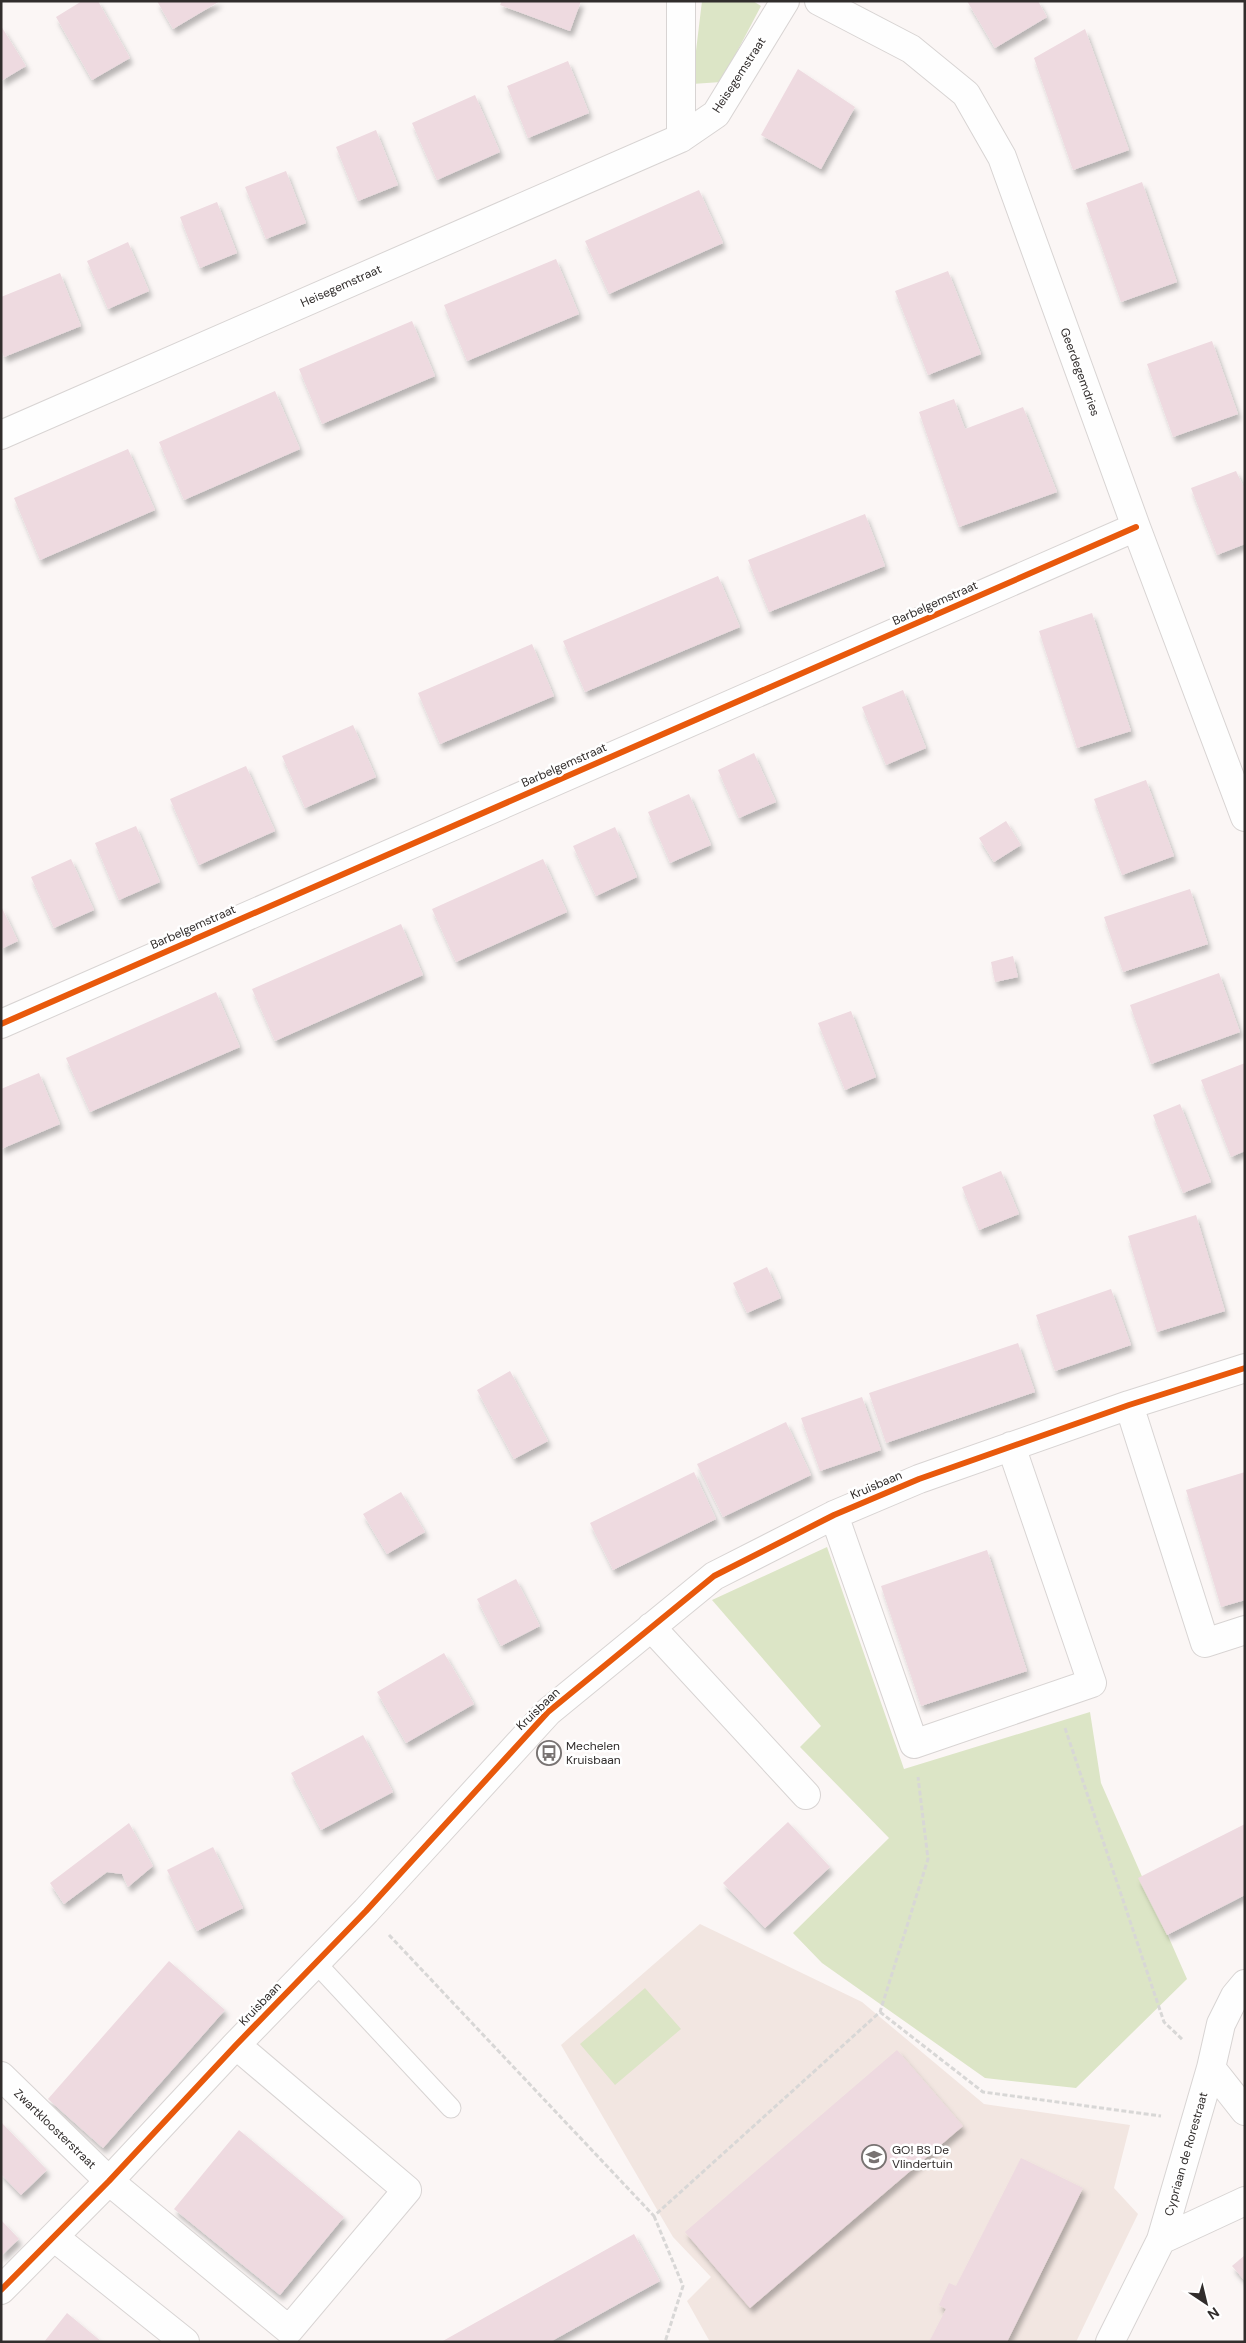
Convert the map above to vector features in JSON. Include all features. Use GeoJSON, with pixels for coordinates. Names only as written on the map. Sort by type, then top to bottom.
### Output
{"type":"FeatureCollection","features":[{"type":"Feature","properties":{"kind":"street"},"geometry":{"type":"LineString","coordinates":[[681,1],[681,138]]}},
{"type":"Feature","properties":{"kind":"street","name":"Heisegemstraat"},"geometry":{"type":"LineString","coordinates":[[1,435],[681,138],[716,114],[785,1]]}},
{"type":"Feature","properties":{"kind":"street","name":"Geerdegemdries"},"geometry":{"type":"LineString","coordinates":[[820,1],[911,49],[966,94],[1002,158],[1136,528],[1245,818]]}},
{"type":"Feature","properties":{"kind":"street","name":"Barbelgemstraat"},"geometry":{"type":"LineString","coordinates":[[1,1024],[1136,528]]}},
{"type":"Feature","properties":{"kind":"street","name":"Kruisbaan"},"geometry":{"type":"LineString","coordinates":[[1,2290],[109,2181],[236,2045],[366,1911],[548,1712],[714,1576],[834,1515],[919,1479],[1128,1404],[1245,1368]]}},
{"type":"Feature","properties":{"kind":"street"},"geometry":{"type":"LineString","coordinates":[[1128,1404],[1205,1643],[1245,1630]]}},
{"type":"Feature","properties":{"kind":"street"},"geometry":{"type":"LineString","coordinates":[[834,1515],[914,1744],[1092,1683],[1011,1446]]}},
{"type":"Feature","properties":{"kind":"street"},"geometry":{"type":"LineString","coordinates":[[651,1627],[806,1795]]}},
{"type":"Feature","properties":{"kind":"street","name":"Cypriaan de Rorestraat"},"geometry":{"type":"LineString","coordinates":[[1110,2342],[1161,2240],[1194,2120],[1211,2068],[1221,2024],[1235,1996],[1245,1984]]}},
{"type":"Feature","properties":{"kind":"street"},"geometry":{"type":"LineString","coordinates":[[109,2181],[284,2336],[407,2190],[236,2045]]}},
{"type":"Feature","properties":{"kind":"street"},"geometry":{"type":"LineString","coordinates":[[1211,2068],[1245,2111]]}},
{"type":"Feature","properties":{"kind":"street","name":"Zwartkloosterstraat"},"geometry":{"type":"LineString","coordinates":[[1,2076],[109,2181]]}},
{"type":"Feature","properties":{"kind":"street","name":"Cypriaan de Rorestraat"},"geometry":{"type":"LineString","coordinates":[[1161,2240],[1245,2201]]}},
{"type":"Feature","properties":{"kind":"street"},"geometry":{"type":"LineString","coordinates":[[54,2237],[185,2342]]}},
{"type":"Feature","properties":{"kind":"lane"},"geometry":{"type":"LineString","coordinates":[[316,1963],[451,2108]]}},
{"type":"Feature","properties":{"kind":"path"},"geometry":{"type":"LineString","coordinates":[[1053,1695],[1164,2022],[1211,2068]]}},
{"type":"Feature","properties":{"kind":"path"},"geometry":{"type":"LineString","coordinates":[[654,2216],[880,2012],[928,1859],[914,1744]]}},
{"type":"Feature","properties":{"kind":"path"},"geometry":{"type":"LineString","coordinates":[[366,1911],[654,2216],[683,2286],[665,2342]]}},
{"type":"Feature","properties":{"kind":"path"},"geometry":{"type":"LineString","coordinates":[[880,2012],[983,2092],[1194,2120]]}},
{"type":"Feature","properties":{"kind":"shaded area","name":"GO! BS De Vlindertuin"},"geometry":{"type":"Polygon","coordinates":[[[700,1924],[862,2002],[984,2104],[1130,2125],[1114,2188],[1138,2214],[1076,2342],[710,2342],[687,2301],[711,2277],[673,2237],[561,2045],[700,1924]]]}},
{"type":"Feature","properties":{"kind":"green space"},"geometry":{"type":"Polygon","coordinates":[[[702,1],[753,1],[761,6],[721,82],[692,84],[702,1]]]}},
{"type":"Feature","properties":{"kind":"green space"},"geometry":{"type":"Polygon","coordinates":[[[827,1547],[904,1769],[1090,1712],[1101,1783],[1187,1979],[1076,2088],[985,2078],[822,1963],[793,1933],[889,1838],[800,1747],[821,1726],[712,1600],[827,1547]]]}},
{"type":"Feature","properties":{"kind":"green space"},"geometry":{"type":"Polygon","coordinates":[[[645,1988],[681,2029],[615,2085],[580,2044],[645,1988]]]}},
{"type":"Feature","properties":{"kind":"building"},"geometry":{"type":"Polygon","coordinates":[[[82,1],[98,1],[130,58],[92,80],[56,17],[82,1]]]}},
{"type":"Feature","properties":{"kind":"building"},"geometry":{"type":"Polygon","coordinates":[[[157,1],[220,1],[173,29],[157,1]]]}},
{"type":"Feature","properties":{"kind":"building"},"geometry":{"type":"Polygon","coordinates":[[[502,1],[581,1],[570,31],[500,5],[502,1]]]}},
{"type":"Feature","properties":{"kind":"building"},"geometry":{"type":"Polygon","coordinates":[[[967,1],[1038,1],[1047,17],[995,48],[967,1]]]}},
{"type":"Feature","properties":{"kind":"building"},"geometry":{"type":"Polygon","coordinates":[[[1,26],[26,66],[1,81],[1,26]]]}},
{"type":"Feature","properties":{"kind":"building"},"geometry":{"type":"Polygon","coordinates":[[[1085,29],[1129,150],[1073,170],[1034,58],[1085,29]]]}},
{"type":"Feature","properties":{"kind":"building"},"geometry":{"type":"Polygon","coordinates":[[[568,61],[589,113],[528,138],[507,86],[568,61]]]}},
{"type":"Feature","properties":{"kind":"building"},"geometry":{"type":"Polygon","coordinates":[[[798,69],[855,107],[821,169],[761,135],[798,69]]]}},
{"type":"Feature","properties":{"kind":"building"},"geometry":{"type":"Polygon","coordinates":[[[475,95],[500,152],[437,180],[412,123],[475,95]]]}},
{"type":"Feature","properties":{"kind":"building"},"geometry":{"type":"Polygon","coordinates":[[[376,130],[398,185],[358,201],[336,147],[376,130]]]}},
{"type":"Feature","properties":{"kind":"building"},"geometry":{"type":"Polygon","coordinates":[[[286,171],[306,223],[266,239],[245,187],[286,171]]]}},
{"type":"Feature","properties":{"kind":"building"},"geometry":{"type":"Polygon","coordinates":[[[1142,182],[1177,282],[1121,302],[1086,203],[1142,182]]]}},
{"type":"Feature","properties":{"kind":"building"},"geometry":{"type":"Polygon","coordinates":[[[699,190],[723,243],[609,294],[585,241],[699,190]]]}},
{"type":"Feature","properties":{"kind":"building"},"geometry":{"type":"Polygon","coordinates":[[[217,202],[237,253],[200,268],[180,217],[217,202]]]}},
{"type":"Feature","properties":{"kind":"building"},"geometry":{"type":"Polygon","coordinates":[[[128,242],[149,291],[108,309],[87,261],[128,242]]]}},
{"type":"Feature","properties":{"kind":"building"},"geometry":{"type":"Polygon","coordinates":[[[556,259],[579,314],[467,361],[444,305],[556,259]]]}},
{"type":"Feature","properties":{"kind":"building"},"geometry":{"type":"Polygon","coordinates":[[[948,271],[981,354],[928,375],[895,291],[948,271]]]}},
{"type":"Feature","properties":{"kind":"building"},"geometry":{"type":"Polygon","coordinates":[[[60,273],[81,326],[4,357],[1,349],[1,297],[60,273]]]}},
{"type":"Feature","properties":{"kind":"building"},"geometry":{"type":"Polygon","coordinates":[[[412,321],[435,376],[322,424],[299,369],[412,321]]]}},
{"type":"Feature","properties":{"kind":"building"},"geometry":{"type":"Polygon","coordinates":[[[1212,341],[1238,414],[1173,437],[1147,364],[1212,341]]]}},
{"type":"Feature","properties":{"kind":"building"},"geometry":{"type":"Polygon","coordinates":[[[275,391],[300,449],[184,500],[159,442],[275,391]]]}},
{"type":"Feature","properties":{"kind":"building"},"geometry":{"type":"Polygon","coordinates":[[[954,399],[965,429],[1023,407],[1057,492],[959,527],[919,412],[954,399]]]}},
{"type":"Feature","properties":{"kind":"building"},"geometry":{"type":"Polygon","coordinates":[[[128,449],[155,510],[40,560],[14,498],[128,449]]]}},
{"type":"Feature","properties":{"kind":"building"},"geometry":{"type":"Polygon","coordinates":[[[1236,471],[1245,490],[1245,544],[1217,555],[1191,488],[1236,471]]]}},
{"type":"Feature","properties":{"kind":"building"},"geometry":{"type":"Polygon","coordinates":[[[865,514],[885,566],[769,612],[748,560],[865,514]]]}},
{"type":"Feature","properties":{"kind":"building"},"geometry":{"type":"Polygon","coordinates":[[[718,576],[740,627],[585,692],[563,641],[718,576]]]}},
{"type":"Feature","properties":{"kind":"building"},"geometry":{"type":"Polygon","coordinates":[[[1092,613],[1131,731],[1077,748],[1039,631],[1092,613]]]}},
{"type":"Feature","properties":{"kind":"building"},"geometry":{"type":"Polygon","coordinates":[[[532,644],[554,696],[440,744],[418,693],[532,644]]]}},
{"type":"Feature","properties":{"kind":"building"},"geometry":{"type":"Polygon","coordinates":[[[903,690],[926,748],[886,765],[862,707],[903,690]]]}},
{"type":"Feature","properties":{"kind":"building"},"geometry":{"type":"Polygon","coordinates":[[[353,725],[376,777],[305,808],[282,756],[353,725]]]}},
{"type":"Feature","properties":{"kind":"building"},"geometry":{"type":"Polygon","coordinates":[[[754,753],[776,802],[739,818],[718,770],[754,753]]]}},
{"type":"Feature","properties":{"kind":"building"},"geometry":{"type":"Polygon","coordinates":[[[246,766],[275,831],[199,865],[170,799],[246,766]]]}},
{"type":"Feature","properties":{"kind":"building"},"geometry":{"type":"Polygon","coordinates":[[[1146,780],[1174,856],[1122,875],[1094,799],[1146,780]]]}},
{"type":"Feature","properties":{"kind":"building"},"geometry":{"type":"Polygon","coordinates":[[[689,794],[711,845],[670,863],[648,812],[689,794]]]}},
{"type":"Feature","properties":{"kind":"building"},"geometry":{"type":"Polygon","coordinates":[[[1006,821],[1021,845],[994,862],[979,838],[1006,821]]]}},
{"type":"Feature","properties":{"kind":"building"},"geometry":{"type":"Polygon","coordinates":[[[136,826],[160,882],[119,900],[95,843],[136,826]]]}},
{"type":"Feature","properties":{"kind":"building"},"geometry":{"type":"Polygon","coordinates":[[[615,827],[637,877],[596,896],[573,846],[615,827]]]}},
{"type":"Feature","properties":{"kind":"building"},"geometry":{"type":"Polygon","coordinates":[[[71,859],[94,910],[54,928],[31,877],[71,859]]]}},
{"type":"Feature","properties":{"kind":"building"},"geometry":{"type":"Polygon","coordinates":[[[543,859],[567,912],[456,962],[432,909],[543,859]]]}},
{"type":"Feature","properties":{"kind":"building"},"geometry":{"type":"Polygon","coordinates":[[[1190,889],[1208,944],[1123,972],[1104,917],[1190,889]]]}},
{"type":"Feature","properties":{"kind":"building"},"geometry":{"type":"Polygon","coordinates":[[[1,906],[18,941],[1,949],[1,906]]]}},
{"type":"Feature","properties":{"kind":"building"},"geometry":{"type":"Polygon","coordinates":[[[401,924],[423,975],[275,1041],[252,989],[401,924]]]}},
{"type":"Feature","properties":{"kind":"building"},"geometry":{"type":"Polygon","coordinates":[[[1013,956],[1018,977],[995,982],[991,962],[1013,956]]]}},
{"type":"Feature","properties":{"kind":"building"},"geometry":{"type":"Polygon","coordinates":[[[1219,973],[1240,1032],[1151,1064],[1130,1005],[1219,973]]]}},
{"type":"Feature","properties":{"kind":"building"},"geometry":{"type":"Polygon","coordinates":[[[216,992],[240,1047],[90,1112],[66,1058],[216,992]]]}},
{"type":"Feature","properties":{"kind":"building"},"geometry":{"type":"Polygon","coordinates":[[[851,1011],[876,1077],[845,1090],[818,1023],[851,1011]]]}},
{"type":"Feature","properties":{"kind":"building"},"geometry":{"type":"Polygon","coordinates":[[[1245,1063],[1245,1151],[1231,1157],[1201,1080],[1245,1063]]]}},
{"type":"Feature","properties":{"kind":"building"},"geometry":{"type":"Polygon","coordinates":[[[39,1073],[60,1124],[1,1149],[1,1089],[39,1073]]]}},
{"type":"Feature","properties":{"kind":"building"},"geometry":{"type":"Polygon","coordinates":[[[1180,1104],[1211,1182],[1183,1193],[1153,1115],[1180,1104]]]}},
{"type":"Feature","properties":{"kind":"building"},"geometry":{"type":"Polygon","coordinates":[[[1001,1171],[1019,1214],[979,1230],[962,1187],[1001,1171]]]}},
{"type":"Feature","properties":{"kind":"building"},"geometry":{"type":"Polygon","coordinates":[[[1196,1215],[1225,1311],[1157,1332],[1128,1236],[1196,1215]]]}},
{"type":"Feature","properties":{"kind":"building"},"geometry":{"type":"Polygon","coordinates":[[[767,1267],[781,1298],[747,1313],[733,1283],[767,1267]]]}},
{"type":"Feature","properties":{"kind":"building"},"geometry":{"type":"Polygon","coordinates":[[[1111,1289],[1131,1345],[1055,1371],[1036,1315],[1111,1289]]]}},
{"type":"Feature","properties":{"kind":"building"},"geometry":{"type":"Polygon","coordinates":[[[1018,1343],[1035,1392],[886,1443],[869,1393],[1018,1343]]]}},
{"type":"Feature","properties":{"kind":"building"},"geometry":{"type":"Polygon","coordinates":[[[510,1371],[548,1441],[514,1459],[477,1390],[510,1371]]]}},
{"type":"Feature","properties":{"kind":"building"},"geometry":{"type":"Polygon","coordinates":[[[862,1397],[881,1450],[820,1471],[801,1418],[862,1397]]]}},
{"type":"Feature","properties":{"kind":"building"},"geometry":{"type":"Polygon","coordinates":[[[786,1422],[811,1475],[723,1517],[697,1464],[786,1422]]]}},
{"type":"Feature","properties":{"kind":"building"},"geometry":{"type":"Polygon","coordinates":[[[694,1472],[716,1519],[613,1570],[590,1523],[694,1472]]]}},
{"type":"Feature","properties":{"kind":"building"},"geometry":{"type":"Polygon","coordinates":[[[1245,1472],[1245,1600],[1221,1607],[1186,1490],[1245,1472]]]}},
{"type":"Feature","properties":{"kind":"building"},"geometry":{"type":"Polygon","coordinates":[[[401,1492],[425,1532],[387,1554],[363,1514],[401,1492]]]}},
{"type":"Feature","properties":{"kind":"building"},"geometry":{"type":"Polygon","coordinates":[[[987,1550],[1027,1671],[921,1706],[881,1586],[987,1550]]]}},
{"type":"Feature","properties":{"kind":"building"},"geometry":{"type":"Polygon","coordinates":[[[516,1579],[540,1626],[501,1646],[477,1599],[516,1579]]]}},
{"type":"Feature","properties":{"kind":"building"},"geometry":{"type":"Polygon","coordinates":[[[444,1653],[474,1704],[406,1743],[377,1692],[444,1653]]]}},
{"type":"Feature","properties":{"kind":"building"},"geometry":{"type":"Polygon","coordinates":[[[363,1735],[393,1792],[321,1830],[291,1773],[363,1735]]]}},
{"type":"Feature","properties":{"kind":"building"},"geometry":{"type":"Polygon","coordinates":[[[788,1822],[830,1867],[765,1928],[723,1883],[788,1822]]]}},
{"type":"Feature","properties":{"kind":"building"},"geometry":{"type":"Polygon","coordinates":[[[129,1823],[153,1866],[128,1887],[122,1874],[107,1872],[64,1904],[50,1883],[129,1823]]]}},
{"type":"Feature","properties":{"kind":"building"},"geometry":{"type":"Polygon","coordinates":[[[1245,1824],[1245,1895],[1167,1935],[1138,1878],[1245,1824]]]}},
{"type":"Feature","properties":{"kind":"building"},"geometry":{"type":"Polygon","coordinates":[[[213,1847],[243,1908],[197,1931],[167,1870],[213,1847]]]}},
{"type":"Feature","properties":{"kind":"building"},"geometry":{"type":"Polygon","coordinates":[[[169,1961],[225,2010],[103,2148],[48,2099],[169,1961]]]}},
{"type":"Feature","properties":{"kind":"building"},"geometry":{"type":"Polygon","coordinates":[[[897,2050],[963,2126],[750,2308],[685,2232],[897,2050]]]}},
{"type":"Feature","properties":{"kind":"building"},"geometry":{"type":"Polygon","coordinates":[[[1,2122],[47,2170],[21,2195],[1,2174],[1,2122]]]}},
{"type":"Feature","properties":{"kind":"building"},"geometry":{"type":"Polygon","coordinates":[[[239,2130],[344,2217],[280,2295],[174,2209],[239,2130]]]}},
{"type":"Feature","properties":{"kind":"building"},"geometry":{"type":"Polygon","coordinates":[[[1021,2158],[1083,2188],[1007,2342],[929,2342],[946,2309],[939,2305],[949,2283],[956,2286],[1021,2158]]]}},
{"type":"Feature","properties":{"kind":"building"},"geometry":{"type":"Polygon","coordinates":[[[1,2220],[19,2239],[1,2256],[1,2220]]]}},
{"type":"Feature","properties":{"kind":"building"},"geometry":{"type":"Polygon","coordinates":[[[634,2234],[660,2281],[550,2342],[441,2342],[634,2234]]]}},
{"type":"Feature","properties":{"kind":"building"},"geometry":{"type":"Polygon","coordinates":[[[1245,2255],[1245,2281],[1232,2266],[1245,2255]]]}},
{"type":"Feature","properties":{"kind":"building"},"geometry":{"type":"Polygon","coordinates":[[[67,2313],[102,2342],[44,2342],[67,2313]]]}},
{"type":"Feature","properties":{"kind":"cycle path"},"geometry":{"type":"LineString","coordinates":[[1,1024],[1136,527]]}},
{"type":"Feature","properties":{"kind":"cycle path"},"geometry":{"type":"LineString","coordinates":[[1,2290],[109,2181],[236,2045],[366,1911],[548,1712],[714,1576],[834,1515],[919,1479],[1129,1405],[1245,1368]]}},
{"type":"Feature","properties":{"kind":"place","name":"Mechelen Kruisbaan"},"geometry":{"type":"Point","coordinates":[549,1753]}},
{"type":"Feature","properties":{"kind":"place","name":"GO! BS De Vlindertuin"},"geometry":{"type":"Point","coordinates":[874,2157]}}]}
